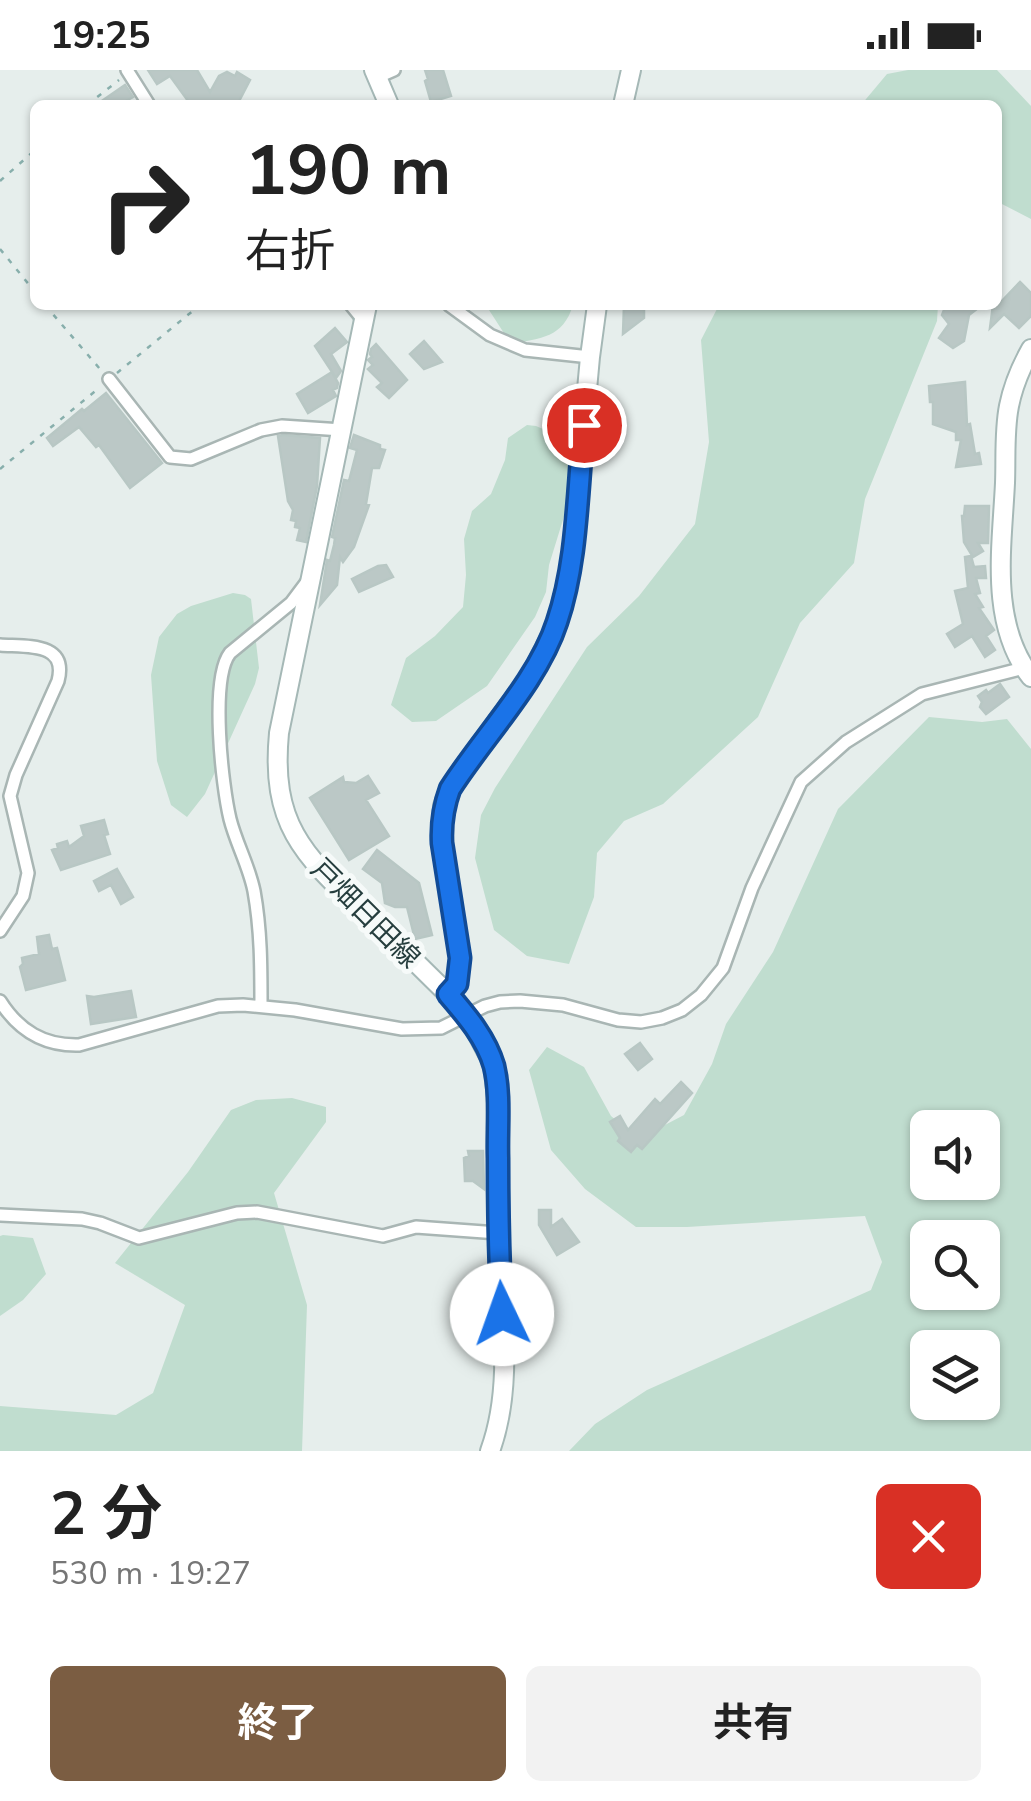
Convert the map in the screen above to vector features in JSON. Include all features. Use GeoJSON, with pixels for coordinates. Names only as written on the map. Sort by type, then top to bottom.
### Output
{"type":"FeatureCollection","features":[{"type":"Feature","properties":{"kind":"main road"},"geometry":{"type":"LineString","coordinates":[[625,100],[631,70]]}},
{"type":"Feature","properties":{"kind":"main road"},"geometry":{"type":"LineString","coordinates":[[382,72],[388,100]]}},
{"type":"Feature","properties":{"kind":"main road"},"geometry":{"type":"LineString","coordinates":[[448,994],[457,984],[460,958],[442,843],[443,806],[463,768],[530,678],[557,624],[571,562],[596,310]]}},
{"type":"Feature","properties":{"kind":"main road","name":"戸畑日田線"},"geometry":{"type":"LineString","coordinates":[[366,313],[276,762],[280,798],[290,826],[324,876],[448,994],[469,1018],[494,1064],[503,1362],[502,1405],[490,1451]]}},
{"type":"Feature","properties":{"kind":"main road"},"geometry":{"type":"LineString","coordinates":[[1027,672],[1010,637],[1000,585],[1008,410],[1031,349]]}},
{"type":"Feature","properties":{"kind":"street"},"geometry":{"type":"LineString","coordinates":[[131,71],[146,100]]}},
{"type":"Feature","properties":{"kind":"street"},"geometry":{"type":"LineString","coordinates":[[457,310],[490,335],[525,350],[590,357]]}},
{"type":"Feature","properties":{"kind":"street"},"geometry":{"type":"LineString","coordinates":[[109,380],[170,456],[191,459],[260,430],[282,426],[342,430]]}},
{"type":"Feature","properties":{"kind":"street"},"geometry":{"type":"LineString","coordinates":[[261,1006],[261,932],[253,886],[224,790],[220,681],[224,660],[230,653],[291,602],[312,576]]}},
{"type":"Feature","properties":{"kind":"street"},"geometry":{"type":"LineString","coordinates":[[0,645],[49,651],[61,668],[10,796],[26,857],[27,884],[0,932]]}},
{"type":"Feature","properties":{"kind":"street"},"geometry":{"type":"LineString","coordinates":[[0,1002],[17,1024],[34,1036],[62,1046],[79,1046],[218,1006],[261,1006],[402,1029],[441,1028],[500,1002],[563,1005],[618,1020],[662,1018],[682,1010],[702,995],[724,968],[752,888],[801,782],[846,742],[922,694],[1027,672]]}},
{"type":"Feature","properties":{"kind":"street"},"geometry":{"type":"LineString","coordinates":[[0,1214],[100,1222],[139,1238],[238,1213],[257,1212],[384,1236],[416,1227],[498,1233]]}},
{"type":"Feature","properties":{"kind":"path"},"geometry":{"type":"LineString","coordinates":[[93,100],[131,71]]}},
{"type":"Feature","properties":{"kind":"path"},"geometry":{"type":"LineString","coordinates":[[0,182],[30,155]]}},
{"type":"Feature","properties":{"kind":"path"},"geometry":{"type":"LineString","coordinates":[[0,249],[30,286]]}},
{"type":"Feature","properties":{"kind":"path"},"geometry":{"type":"LineString","coordinates":[[50,310],[109,380]]}},
{"type":"Feature","properties":{"kind":"path"},"geometry":{"type":"LineString","coordinates":[[0,470],[194,310]]}},
{"type":"Feature","properties":{"kind":"green space"},"geometry":{"type":"Polygon","coordinates":[[[908,70],[997,70],[1031,106],[1031,219],[1002,204],[1002,100],[865,100],[887,74],[908,70]]]}},
{"type":"Feature","properties":{"kind":"green space"},"geometry":{"type":"Polygon","coordinates":[[[489,310],[571,310],[550,335],[511,344],[489,310]]]}},
{"type":"Feature","properties":{"kind":"green space"},"geometry":{"type":"Polygon","coordinates":[[[716,310],[938,310],[937,321],[865,499],[854,563],[800,623],[758,717],[663,804],[624,821],[597,853],[594,897],[569,964],[527,956],[494,930],[475,858],[481,815],[587,647],[639,596],[695,524],[709,442],[701,340],[716,310]]]}},
{"type":"Feature","properties":{"kind":"green space"},"geometry":{"type":"Polygon","coordinates":[[[527,425],[571,441],[566,510],[549,565],[546,592],[535,617],[487,686],[436,721],[412,722],[391,705],[406,658],[463,607],[464,539],[472,511],[491,494],[505,460],[508,438],[527,425]]]}},
{"type":"Feature","properties":{"kind":"green space"},"geometry":{"type":"Polygon","coordinates":[[[233,593],[251,599],[259,668],[205,794],[187,817],[171,805],[157,761],[151,675],[159,637],[177,614],[233,593]]]}},
{"type":"Feature","properties":{"kind":"green space"},"geometry":{"type":"Polygon","coordinates":[[[929,717],[982,722],[1007,719],[1031,749],[1031,1451],[569,1451],[595,1424],[647,1390],[871,1290],[882,1262],[865,1216],[636,1227],[585,1189],[551,1150],[529,1070],[547,1047],[584,1067],[611,1116],[638,1139],[684,1115],[712,1064],[726,1024],[773,952],[838,809],[929,717]]]}},
{"type":"Feature","properties":{"kind":"green space"},"geometry":{"type":"Polygon","coordinates":[[[292,1098],[326,1107],[326,1122],[274,1193],[307,1305],[302,1451],[0,1451],[0,1406],[116,1415],[153,1393],[185,1305],[115,1263],[188,1172],[231,1110],[256,1100],[292,1098]]]}},
{"type":"Feature","properties":{"kind":"green space"},"geometry":{"type":"Polygon","coordinates":[[[0,1236],[33,1238],[46,1274],[23,1300],[0,1316],[0,1236]]]}},
{"type":"Feature","properties":{"kind":"building"},"geometry":{"type":"Polygon","coordinates":[[[148,70],[197,70],[210,92],[219,76],[227,72],[235,76],[237,72],[250,80],[240,100],[187,100],[170,76],[157,84],[148,70]]]}},
{"type":"Feature","properties":{"kind":"building"},"geometry":{"type":"Polygon","coordinates":[[[425,70],[443,70],[451,96],[430,100],[425,81],[425,70]]]}},
{"type":"Feature","properties":{"kind":"building"},"geometry":{"type":"Polygon","coordinates":[[[125,85],[133,97],[127,100],[103,100],[125,85]]]}},
{"type":"Feature","properties":{"kind":"building"},"geometry":{"type":"Polygon","coordinates":[[[1020,282],[1031,293],[1031,316],[1019,328],[1004,314],[990,328],[992,310],[1002,310],[1002,301],[1020,282]]]}},
{"type":"Feature","properties":{"kind":"building"},"geometry":{"type":"Polygon","coordinates":[[[624,310],[644,310],[644,318],[623,334],[624,310]]]}},
{"type":"Feature","properties":{"kind":"building"},"geometry":{"type":"Polygon","coordinates":[[[944,310],[976,310],[969,315],[964,341],[953,348],[939,338],[949,324],[942,315],[944,310]]]}},
{"type":"Feature","properties":{"kind":"building"},"geometry":{"type":"Polygon","coordinates":[[[335,328],[347,342],[331,354],[341,371],[336,378],[315,346],[335,328]]]}},
{"type":"Feature","properties":{"kind":"building"},"geometry":{"type":"Polygon","coordinates":[[[424,341],[442,362],[424,369],[410,354],[424,341]]]}},
{"type":"Feature","properties":{"kind":"building"},"geometry":{"type":"Polygon","coordinates":[[[376,344],[407,380],[389,398],[377,387],[382,383],[368,369],[373,365],[368,360],[376,344]]]}},
{"type":"Feature","properties":{"kind":"building"},"geometry":{"type":"Polygon","coordinates":[[[332,372],[338,383],[333,390],[336,396],[308,413],[297,394],[332,372]]]}},
{"type":"Feature","properties":{"kind":"building"},"geometry":{"type":"Polygon","coordinates":[[[965,382],[967,425],[970,424],[975,454],[979,453],[981,464],[956,467],[961,440],[956,440],[956,432],[933,424],[929,386],[965,382]]]}},
{"type":"Feature","properties":{"kind":"building"},"geometry":{"type":"Polygon","coordinates":[[[106,393],[162,463],[130,488],[99,445],[96,447],[79,427],[53,446],[47,438],[106,393]]]}},
{"type":"Feature","properties":{"kind":"building"},"geometry":{"type":"Polygon","coordinates":[[[354,435],[385,450],[379,468],[372,468],[366,504],[369,505],[354,547],[343,562],[340,557],[337,585],[320,605],[344,480],[349,481],[357,450],[350,448],[354,435]]]}},
{"type":"Feature","properties":{"kind":"building"},"geometry":{"type":"Polygon","coordinates":[[[278,436],[320,438],[317,486],[306,542],[297,540],[300,528],[291,520],[293,510],[288,501],[278,436]]]}},
{"type":"Feature","properties":{"kind":"building"},"geometry":{"type":"Polygon","coordinates":[[[965,506],[989,506],[988,543],[978,543],[983,551],[973,557],[964,542],[965,506]]]}},
{"type":"Feature","properties":{"kind":"building"},"geometry":{"type":"Polygon","coordinates":[[[971,556],[974,567],[985,566],[986,578],[976,578],[980,593],[975,594],[994,630],[986,636],[995,650],[985,657],[972,636],[955,647],[947,634],[963,624],[955,591],[968,588],[965,557],[971,556]]]}},
{"type":"Feature","properties":{"kind":"building"},"geometry":{"type":"Polygon","coordinates":[[[386,565],[393,577],[359,592],[352,579],[386,565]]]}},
{"type":"Feature","properties":{"kind":"building"},"geometry":{"type":"Polygon","coordinates":[[[1000,684],[1009,697],[986,714],[978,696],[1000,684]]]}},
{"type":"Feature","properties":{"kind":"building"},"geometry":{"type":"Polygon","coordinates":[[[368,776],[379,793],[366,800],[389,836],[349,860],[310,798],[343,777],[344,782],[356,783],[368,776]]]}},
{"type":"Feature","properties":{"kind":"building"},"geometry":{"type":"Polygon","coordinates":[[[104,820],[110,854],[61,870],[52,850],[58,848],[57,844],[67,841],[69,847],[84,836],[81,826],[104,820]]]}},
{"type":"Feature","properties":{"kind":"building"},"geometry":{"type":"Polygon","coordinates":[[[377,850],[419,883],[432,935],[415,939],[407,907],[385,903],[382,883],[363,869],[377,850]]]}},
{"type":"Feature","properties":{"kind":"building"},"geometry":{"type":"Polygon","coordinates":[[[117,869],[133,897],[121,904],[111,885],[99,891],[94,881],[117,869]]]}},
{"type":"Feature","properties":{"kind":"building"},"geometry":{"type":"Polygon","coordinates":[[[49,935],[52,949],[57,948],[65,980],[26,990],[20,967],[22,958],[39,954],[37,937],[49,935]]]}},
{"type":"Feature","properties":{"kind":"building"},"geometry":{"type":"Polygon","coordinates":[[[131,991],[136,1017],[91,1024],[87,996],[131,991]]]}},
{"type":"Feature","properties":{"kind":"building"},"geometry":{"type":"Polygon","coordinates":[[[640,1043],[652,1059],[638,1070],[625,1054],[640,1043]]]}},
{"type":"Feature","properties":{"kind":"building"},"geometry":{"type":"Polygon","coordinates":[[[681,1082],[692,1093],[642,1149],[637,1145],[631,1152],[618,1141],[620,1138],[610,1122],[620,1116],[628,1130],[655,1099],[660,1104],[681,1082]]]}},
{"type":"Feature","properties":{"kind":"building"},"geometry":{"type":"Polygon","coordinates":[[[468,1151],[483,1151],[484,1189],[473,1181],[465,1181],[464,1158],[469,1156],[468,1151]]]}},
{"type":"Feature","properties":{"kind":"building"},"geometry":{"type":"Polygon","coordinates":[[[539,1210],[551,1210],[551,1227],[562,1219],[579,1242],[557,1255],[539,1225],[539,1210]]]}},
{"type":"Feature","properties":{"kind":"route"},"geometry":{"type":"LineString","coordinates":[[502,1314],[494,1064],[469,1018],[448,994],[457,984],[460,958],[441,824],[450,789],[530,678],[557,624],[571,562],[584,425]]}}]}
